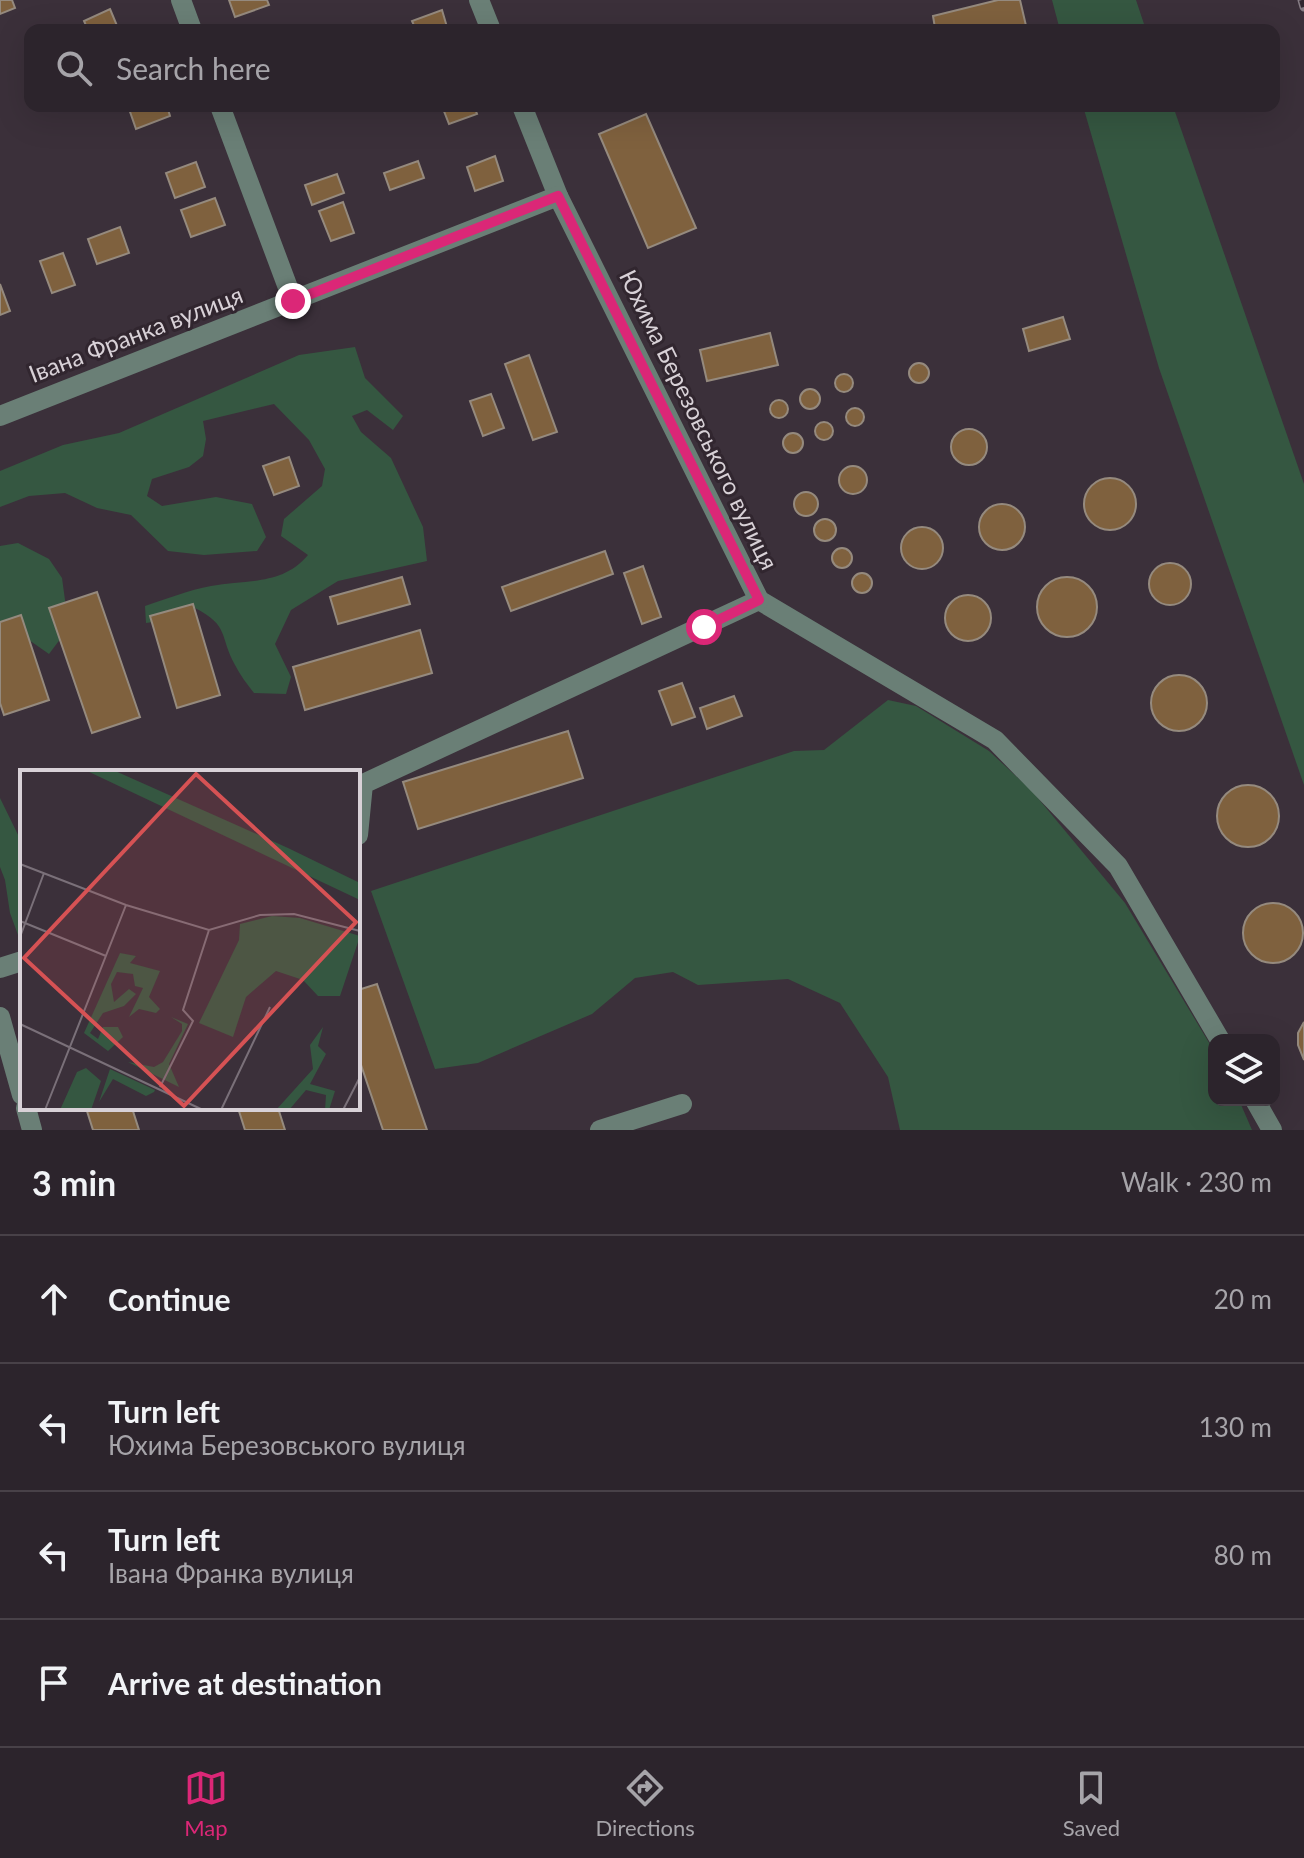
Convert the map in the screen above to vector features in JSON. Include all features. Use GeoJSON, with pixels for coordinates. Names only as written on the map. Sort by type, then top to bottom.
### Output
{"type":"FeatureCollection","features":[{"type":"Feature","properties":{"kind":"street"},"geometry":{"type":"LineString","coordinates":[[181,0],[190,24]]}},
{"type":"Feature","properties":{"kind":"street"},"geometry":{"type":"LineString","coordinates":[[479,0],[489,24]]}},
{"type":"Feature","properties":{"kind":"street"},"geometry":{"type":"LineString","coordinates":[[222,112],[293,301]]}},
{"type":"Feature","properties":{"kind":"street","name":"Юхима Березовського вулиця"},"geometry":{"type":"LineString","coordinates":[[524,112],[558,196],[759,600],[995,740],[1118,866],[1216,1034]]}},
{"type":"Feature","properties":{"kind":"street","name":"Івана Франка вулиця"},"geometry":{"type":"LineString","coordinates":[[0,416],[558,196]]}},
{"type":"Feature","properties":{"kind":"street"},"geometry":{"type":"LineString","coordinates":[[360,815],[363,784],[759,600]]}},
{"type":"Feature","properties":{"kind":"street"},"geometry":{"type":"LineString","coordinates":[[0,968],[20,962]]}},
{"type":"Feature","properties":{"kind":"street"},"geometry":{"type":"LineString","coordinates":[[0,1017],[20,1088]]}},
{"type":"Feature","properties":{"kind":"street"},"geometry":{"type":"LineString","coordinates":[[600,1130],[682,1104]]}},
{"type":"Feature","properties":{"kind":"street"},"geometry":{"type":"LineString","coordinates":[[1258,1106],[1272,1130]]}},
{"type":"Feature","properties":{"kind":"street"},"geometry":{"type":"LineString","coordinates":[[27,1110],[32,1130]]}},
{"type":"Feature","properties":{"kind":"green space"},"geometry":{"type":"Polygon","coordinates":[[[1052,0],[1136,0],[1144,24],[1058,24],[1052,0]]]}},
{"type":"Feature","properties":{"kind":"green space"},"geometry":{"type":"Polygon","coordinates":[[[1085,112],[1175,112],[1304,484],[1304,785],[1159,368],[1085,112]]]}},
{"type":"Feature","properties":{"kind":"green space"},"geometry":{"type":"Polygon","coordinates":[[[355,347],[365,378],[403,416],[393,430],[367,410],[352,416],[361,432],[391,458],[423,527],[427,561],[338,581],[291,610],[275,644],[291,677],[286,694],[254,693],[235,665],[219,626],[206,614],[195,608],[181,618],[146,623],[145,606],[203,588],[275,577],[298,565],[308,555],[281,536],[284,519],[322,486],[325,469],[309,440],[274,404],[203,421],[206,439],[203,456],[189,467],[152,479],[147,496],[162,506],[216,497],[252,504],[266,537],[257,551],[204,555],[168,551],[131,515],[97,508],[65,493],[29,496],[0,507],[0,471],[63,445],[119,433],[299,355],[355,347]]]}},
{"type":"Feature","properties":{"kind":"green space"},"geometry":{"type":"Polygon","coordinates":[[[18,543],[49,559],[62,578],[65,600],[61,638],[49,654],[19,633],[0,632],[0,546],[18,543]]]}},
{"type":"Feature","properties":{"kind":"green space"},"geometry":{"type":"Polygon","coordinates":[[[888,700],[916,706],[989,751],[1032,791],[1125,903],[1208,1041],[1208,1106],[1242,1106],[1252,1130],[900,1130],[888,1077],[840,1003],[788,979],[698,985],[673,972],[635,978],[592,1014],[478,1063],[435,1069],[371,891],[794,751],[824,750],[888,700]]]}},
{"type":"Feature","properties":{"kind":"green space"},"geometry":{"type":"Polygon","coordinates":[[[0,798],[20,839],[20,940],[10,913],[0,867],[0,798]]]}},
{"type":"Feature","properties":{"kind":"building"},"geometry":{"type":"Polygon","coordinates":[[[0,0],[12,0],[15,8],[0,14],[0,0]]]}},
{"type":"Feature","properties":{"kind":"building"},"geometry":{"type":"Polygon","coordinates":[[[229,0],[267,0],[269,5],[235,17],[229,0]]]}},
{"type":"Feature","properties":{"kind":"building"},"geometry":{"type":"Polygon","coordinates":[[[998,0],[1020,0],[1026,24],[934,24],[933,16],[998,0]]]}},
{"type":"Feature","properties":{"kind":"building"},"geometry":{"type":"Polygon","coordinates":[[[110,9],[116,24],[85,24],[84,21],[110,9]]]}},
{"type":"Feature","properties":{"kind":"building"},"geometry":{"type":"Polygon","coordinates":[[[442,10],[446,24],[413,24],[412,21],[442,10]]]}},
{"type":"Feature","properties":{"kind":"building"},"geometry":{"type":"Polygon","coordinates":[[[130,112],[169,112],[170,116],[136,129],[130,112]]]}},
{"type":"Feature","properties":{"kind":"building"},"geometry":{"type":"Polygon","coordinates":[[[444,112],[476,112],[477,114],[449,124],[444,112]]]}},
{"type":"Feature","properties":{"kind":"building"},"geometry":{"type":"Polygon","coordinates":[[[646,114],[696,228],[648,248],[599,134],[646,114]]]}},
{"type":"Feature","properties":{"kind":"building"},"geometry":{"type":"Polygon","coordinates":[[[495,156],[503,181],[475,191],[467,167],[495,156]]]}},
{"type":"Feature","properties":{"kind":"building"},"geometry":{"type":"Polygon","coordinates":[[[418,161],[424,178],[390,190],[384,173],[418,161]]]}},
{"type":"Feature","properties":{"kind":"building"},"geometry":{"type":"Polygon","coordinates":[[[196,162],[205,187],[175,198],[166,173],[196,162]]]}},
{"type":"Feature","properties":{"kind":"building"},"geometry":{"type":"Polygon","coordinates":[[[337,174],[344,193],[312,205],[305,185],[337,174]]]}},
{"type":"Feature","properties":{"kind":"building"},"geometry":{"type":"Polygon","coordinates":[[[215,198],[225,225],[191,237],[181,210],[215,198]]]}},
{"type":"Feature","properties":{"kind":"building"},"geometry":{"type":"Polygon","coordinates":[[[343,202],[354,233],[331,241],[319,211],[343,202]]]}},
{"type":"Feature","properties":{"kind":"building"},"geometry":{"type":"Polygon","coordinates":[[[120,227],[129,253],[97,264],[88,239],[120,227]]]}},
{"type":"Feature","properties":{"kind":"building"},"geometry":{"type":"Polygon","coordinates":[[[63,253],[75,285],[52,293],[40,261],[63,253]]]}},
{"type":"Feature","properties":{"kind":"building"},"geometry":{"type":"Polygon","coordinates":[[[0,284],[10,311],[0,315],[0,284]]]}},
{"type":"Feature","properties":{"kind":"building"},"geometry":{"type":"Polygon","coordinates":[[[1063,317],[1070,339],[1029,351],[1023,329],[1063,317]]]}},
{"type":"Feature","properties":{"kind":"building"},"geometry":{"type":"Polygon","coordinates":[[[770,333],[778,365],[707,381],[700,350],[770,333]]]}},
{"type":"Feature","properties":{"kind":"building"},"geometry":{"type":"Polygon","coordinates":[[[529,355],[557,432],[533,440],[505,364],[529,355]]]}},
{"type":"Feature","properties":{"kind":"building"},"geometry":{"type":"Polygon","coordinates":[[[919,363],[926,366],[929,373],[926,380],[919,383],[912,380],[909,373],[912,366],[919,363]]]}},
{"type":"Feature","properties":{"kind":"building"},"geometry":{"type":"Polygon","coordinates":[[[844,374],[853,383],[844,392],[835,383],[844,374]]]}},
{"type":"Feature","properties":{"kind":"building"},"geometry":{"type":"Polygon","coordinates":[[[810,389],[817,392],[820,399],[817,406],[810,409],[803,406],[800,399],[803,392],[810,389]]]}},
{"type":"Feature","properties":{"kind":"building"},"geometry":{"type":"Polygon","coordinates":[[[491,394],[504,428],[483,436],[470,401],[491,394]]]}},
{"type":"Feature","properties":{"kind":"building"},"geometry":{"type":"Polygon","coordinates":[[[779,400],[788,409],[779,418],[770,409],[779,400]]]}},
{"type":"Feature","properties":{"kind":"building"},"geometry":{"type":"Polygon","coordinates":[[[855,408],[864,417],[855,426],[846,417],[855,408]]]}},
{"type":"Feature","properties":{"kind":"building"},"geometry":{"type":"Polygon","coordinates":[[[824,422],[833,431],[824,440],[815,431],[824,422]]]}},
{"type":"Feature","properties":{"kind":"building"},"geometry":{"type":"Polygon","coordinates":[[[969,429],[982,434],[987,447],[982,460],[969,465],[956,460],[951,447],[956,434],[969,429]]]}},
{"type":"Feature","properties":{"kind":"building"},"geometry":{"type":"Polygon","coordinates":[[[793,433],[800,436],[803,443],[800,450],[793,453],[786,450],[783,443],[786,436],[793,433]]]}},
{"type":"Feature","properties":{"kind":"building"},"geometry":{"type":"Polygon","coordinates":[[[289,457],[299,486],[274,495],[263,466],[289,457]]]}},
{"type":"Feature","properties":{"kind":"building"},"geometry":{"type":"Polygon","coordinates":[[[853,466],[863,470],[867,480],[863,490],[853,494],[843,490],[839,480],[843,470],[853,466]]]}},
{"type":"Feature","properties":{"kind":"building"},"geometry":{"type":"Polygon","coordinates":[[[1110,478],[1128,486],[1136,504],[1128,522],[1110,530],[1092,522],[1084,504],[1092,486],[1110,478]]]}},
{"type":"Feature","properties":{"kind":"building"},"geometry":{"type":"Polygon","coordinates":[[[806,492],[814,496],[818,504],[814,512],[806,516],[798,512],[794,504],[798,496],[806,492]]]}},
{"type":"Feature","properties":{"kind":"building"},"geometry":{"type":"Polygon","coordinates":[[[1002,504],[1011,505],[1018,511],[1024,518],[1024,536],[1018,543],[1011,549],[1002,550],[993,549],[986,543],[980,536],[979,527],[980,518],[986,511],[993,505],[1002,504]]]}},
{"type":"Feature","properties":{"kind":"building"},"geometry":{"type":"Polygon","coordinates":[[[825,519],[833,522],[836,530],[833,538],[825,541],[817,538],[814,530],[817,522],[825,519]]]}},
{"type":"Feature","properties":{"kind":"building"},"geometry":{"type":"Polygon","coordinates":[[[922,527],[937,533],[943,548],[937,563],[922,569],[907,563],[901,548],[907,533],[922,527]]]}},
{"type":"Feature","properties":{"kind":"building"},"geometry":{"type":"Polygon","coordinates":[[[838,548],[846,548],[852,558],[846,568],[838,568],[832,562],[832,554],[838,548]]]}},
{"type":"Feature","properties":{"kind":"building"},"geometry":{"type":"Polygon","coordinates":[[[605,551],[613,574],[511,611],[502,587],[605,551]]]}},
{"type":"Feature","properties":{"kind":"building"},"geometry":{"type":"Polygon","coordinates":[[[1170,563],[1185,569],[1191,584],[1185,599],[1170,605],[1155,599],[1149,584],[1155,569],[1170,563]]]}},
{"type":"Feature","properties":{"kind":"building"},"geometry":{"type":"Polygon","coordinates":[[[643,566],[661,617],[642,624],[624,573],[643,566]]]}},
{"type":"Feature","properties":{"kind":"building"},"geometry":{"type":"Polygon","coordinates":[[[862,573],[869,576],[872,583],[869,590],[862,593],[855,590],[852,583],[855,576],[862,573]]]}},
{"type":"Feature","properties":{"kind":"building"},"geometry":{"type":"Polygon","coordinates":[[[402,577],[410,604],[338,624],[330,597],[402,577]]]}},
{"type":"Feature","properties":{"kind":"building"},"geometry":{"type":"Polygon","coordinates":[[[1067,577],[1079,579],[1088,586],[1095,595],[1095,619],[1088,628],[1079,635],[1067,637],[1055,635],[1046,628],[1039,619],[1037,607],[1039,595],[1046,586],[1055,579],[1067,577]]]}},
{"type":"Feature","properties":{"kind":"building"},"geometry":{"type":"Polygon","coordinates":[[[97,592],[140,717],[92,733],[49,608],[97,592]]]}},
{"type":"Feature","properties":{"kind":"building"},"geometry":{"type":"Polygon","coordinates":[[[968,595],[984,602],[991,618],[984,634],[968,641],[952,634],[945,618],[952,602],[968,595]]]}},
{"type":"Feature","properties":{"kind":"building"},"geometry":{"type":"Polygon","coordinates":[[[193,604],[220,695],[177,708],[150,616],[193,604]]]}},
{"type":"Feature","properties":{"kind":"building"},"geometry":{"type":"Polygon","coordinates":[[[21,615],[49,700],[4,715],[0,703],[0,622],[21,615]]]}},
{"type":"Feature","properties":{"kind":"building"},"geometry":{"type":"Polygon","coordinates":[[[420,630],[432,673],[305,710],[293,667],[420,630]]]}},
{"type":"Feature","properties":{"kind":"building"},"geometry":{"type":"Polygon","coordinates":[[[1179,675],[1199,683],[1207,703],[1199,723],[1179,731],[1159,723],[1151,703],[1159,683],[1179,675]]]}},
{"type":"Feature","properties":{"kind":"building"},"geometry":{"type":"Polygon","coordinates":[[[682,683],[695,717],[672,725],[659,691],[682,683]]]}},
{"type":"Feature","properties":{"kind":"building"},"geometry":{"type":"Polygon","coordinates":[[[734,696],[742,716],[707,729],[700,708],[734,696]]]}},
{"type":"Feature","properties":{"kind":"building"},"geometry":{"type":"Polygon","coordinates":[[[568,731],[583,778],[418,829],[403,782],[568,731]]]}},
{"type":"Feature","properties":{"kind":"building"},"geometry":{"type":"Polygon","coordinates":[[[1248,785],[1270,794],[1279,816],[1270,838],[1248,847],[1226,838],[1217,816],[1226,794],[1248,785]]]}},
{"type":"Feature","properties":{"kind":"building"},"geometry":{"type":"Polygon","coordinates":[[[1273,903],[1285,905],[1294,912],[1301,921],[1301,945],[1294,954],[1285,961],[1273,963],[1261,961],[1252,954],[1245,945],[1243,933],[1245,921],[1252,912],[1261,905],[1273,903]]]}},
{"type":"Feature","properties":{"kind":"building"},"geometry":{"type":"Polygon","coordinates":[[[377,984],[427,1130],[383,1130],[360,1062],[360,989],[377,984]]]}},
{"type":"Feature","properties":{"kind":"building"},"geometry":{"type":"Polygon","coordinates":[[[1304,1022],[1304,1060],[1298,1045],[1298,1033],[1304,1022]]]}},
{"type":"Feature","properties":{"kind":"building"},"geometry":{"type":"Polygon","coordinates":[[[87,1110],[133,1110],[139,1130],[93,1130],[87,1110]]]}},
{"type":"Feature","properties":{"kind":"building"},"geometry":{"type":"Polygon","coordinates":[[[239,1110],[279,1110],[285,1130],[245,1130],[239,1110]]]}},
{"type":"Feature","properties":{"kind":"railway"},"geometry":{"type":"LineString","coordinates":[[1302,0],[1304,7]]}},
{"type":"Feature","properties":{"kind":"route"},"geometry":{"type":"LineString","coordinates":[[293,301],[558,196],[759,600],[704,627]]}}]}
